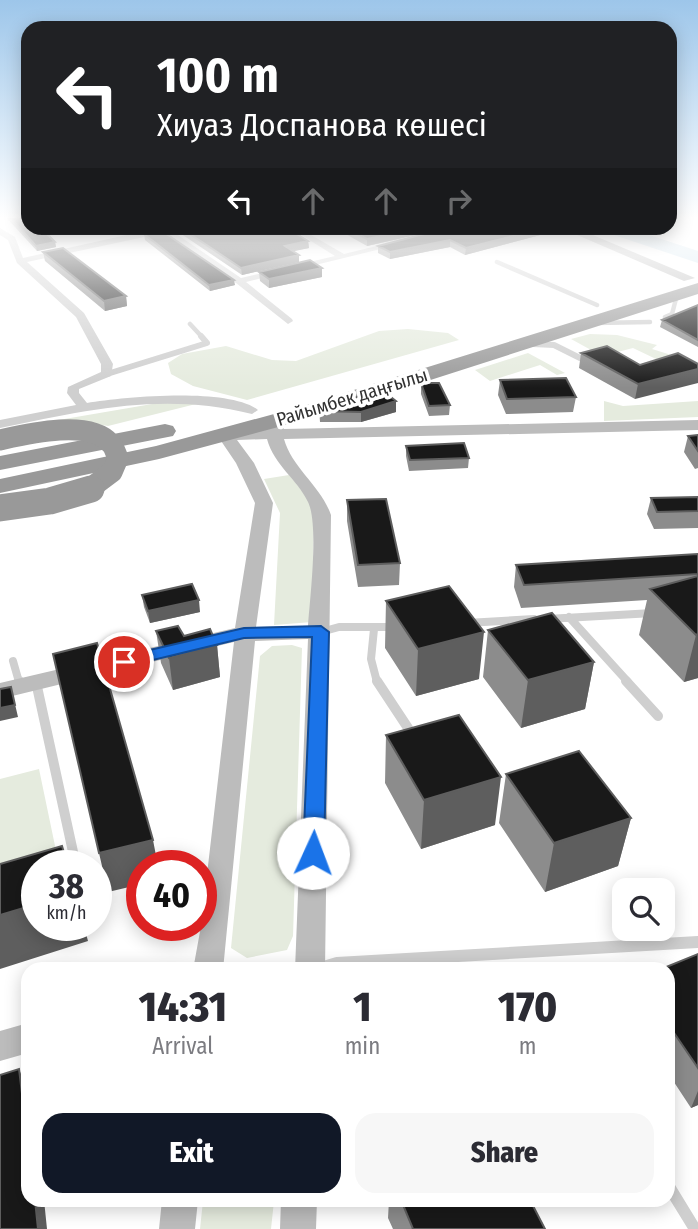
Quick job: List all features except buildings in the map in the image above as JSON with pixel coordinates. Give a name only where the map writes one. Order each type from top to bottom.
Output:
[{"type":"highway","name":"Райымбек даңғылы","points":[[0,486],[225,435],[275,428],[523,343],[677,295],[695,280]]},
{"type":"highway","name":"Райымбек даңғылы","points":[[0,463],[148,435],[252,410],[597,305],[695,280]]},
{"type":"highway","points":[[0,440],[53,431],[84,432],[110,442],[118,458],[109,477],[88,490],[53,500],[0,509]]},
{"type":"street","points":[[34,273],[80,315],[107,364],[107,374],[74,387],[73,393],[84,408]]},
{"type":"street","points":[[229,273],[288,321]]},
{"type":"street","points":[[239,281],[272,273]]},
{"type":"street","points":[[679,273],[695,280]]},
{"type":"street","points":[[0,424],[168,396],[203,398],[252,410]]},
{"type":"street","points":[[310,962],[322,515],[319,501],[281,457],[275,428],[698,425]]},
{"type":"street","points":[[209,962],[242,681],[244,633],[264,503],[245,463],[225,435]]},
{"type":"street","points":[[245,463],[281,457]]},
{"type":"street","points":[[18,686],[244,633],[321,632]]},
{"type":"street","points":[[0,1046],[21,1040]]},
{"type":"street","points":[[177,1229],[179,1207]]},
{"type":"street","points":[[298,1229],[299,1207]]},
{"type":"lane","points":[[523,273],[597,305]]},
{"type":"lane","points":[[665,317],[672,314],[677,295]]},
{"type":"lane","points":[[585,323],[650,322]]},
{"type":"lane","points":[[107,374],[207,343],[190,324]]},
{"type":"lane","points":[[523,343],[554,345],[580,358]]},
{"type":"lane","points":[[457,624],[659,613]]},
{"type":"lane","points":[[569,617],[658,716]]},
{"type":"lane","points":[[321,632],[339,627],[401,627]]},
{"type":"lane","points":[[373,629],[369,662],[374,677],[408,728]]},
{"type":"lane","points":[[13,660],[18,686],[72,850]]},
{"type":"lane","points":[[354,962],[698,942]]},
{"type":"lane","points":[[675,1196],[695,1229]]},
{"type":"shaded area","points":[[408,329],[448,333],[459,340],[247,400],[193,386],[171,374],[168,363],[182,354],[226,346],[272,360],[296,361],[379,331]]},
{"type":"shaded area","points":[[590,334],[617,335],[657,345],[652,349],[681,358],[656,359],[633,348],[602,356],[571,339]]},
{"type":"shaded area","points":[[528,353],[565,373],[557,375],[540,365],[490,381],[475,370]]},
{"type":"shaded area","points":[[604,401],[623,406],[698,401],[698,417],[604,421]]},
{"type":"shaded area","points":[[158,403],[200,403],[108,426],[97,424],[0,430]]},
{"type":"shaded area","points":[[289,475],[314,505],[312,622],[274,625],[280,513],[264,479]]},
{"type":"shaded area","points":[[292,645],[302,648],[293,936],[287,950],[247,958],[231,948],[260,656],[272,646]]},
{"type":"shaded area","points":[[39,769],[56,850],[21,850],[21,873],[0,883],[0,779]]},
{"type":"shaded area","points":[[202,1207],[273,1207],[271,1229],[200,1229]]},
{"type":"route","points":[[124,662],[244,633],[321,632],[313,853]]}]
